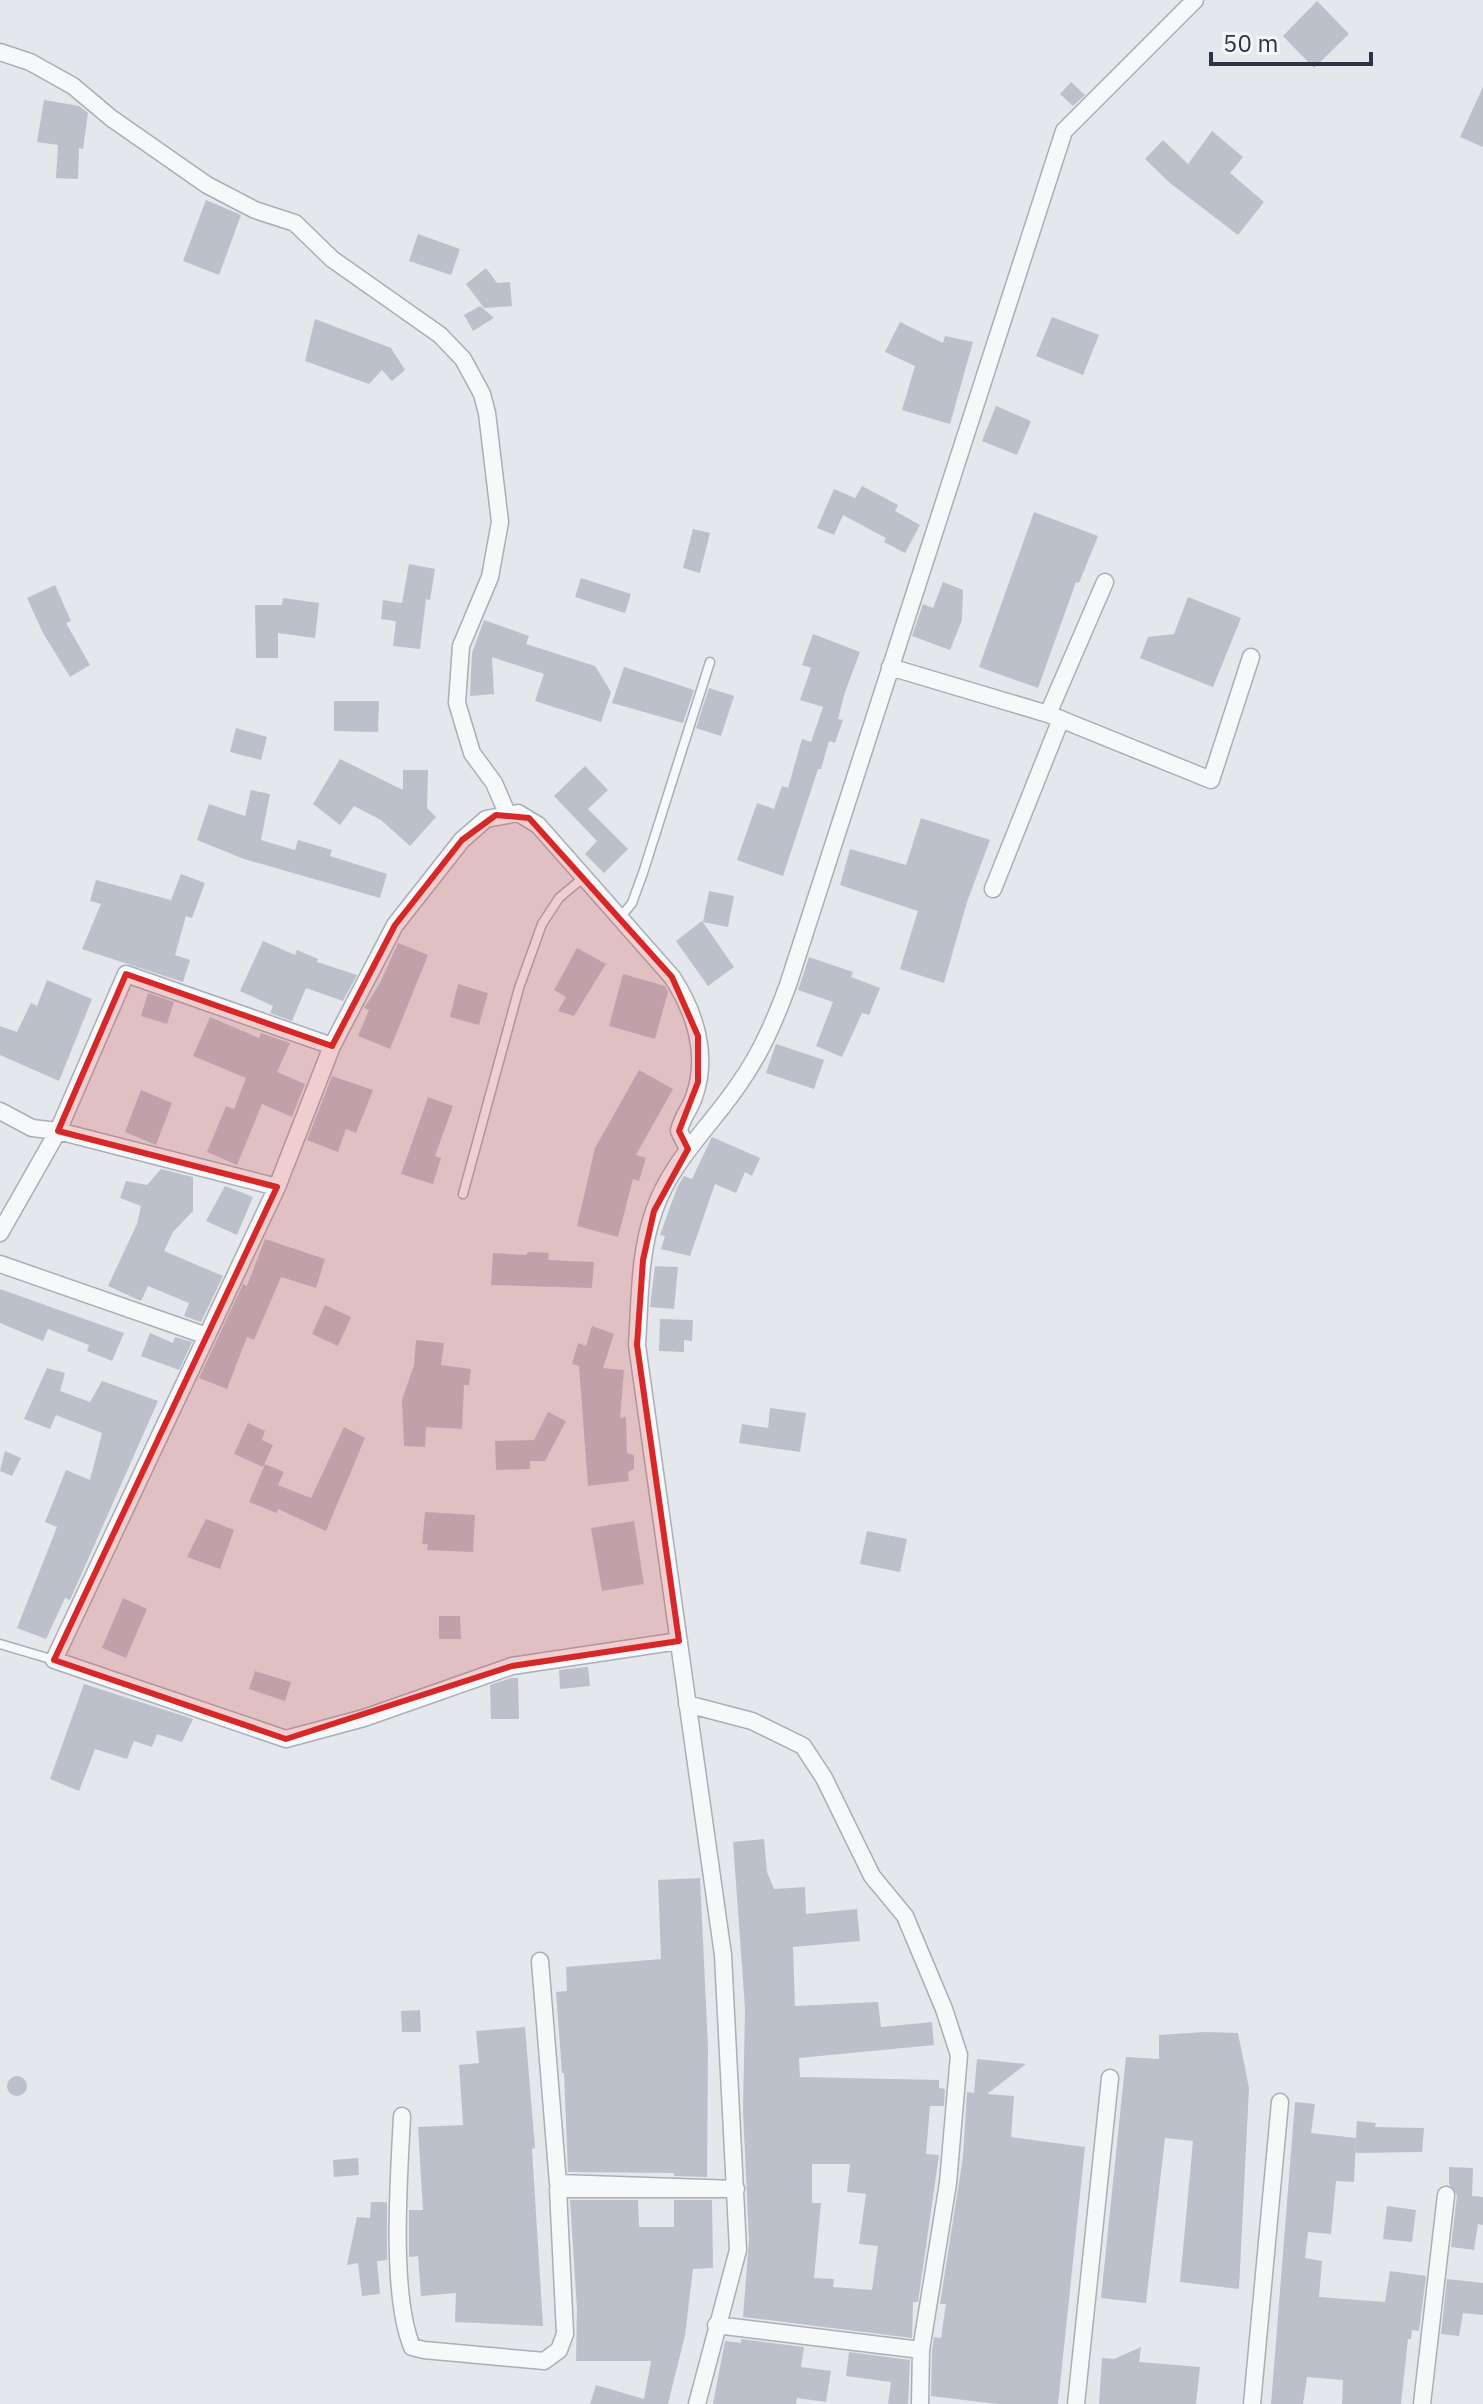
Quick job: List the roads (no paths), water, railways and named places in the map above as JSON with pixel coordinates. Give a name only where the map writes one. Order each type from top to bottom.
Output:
[{"type":"street","points":[[697,2404],[738,2250],[736,2189],[723,1955],[637,1345],[643,1260],[654,1211],[676,1164],[739,1084],[769,1035],[1064,131],[1195,0]]},
{"type":"street","points":[[0,52],[30,62],[73,86],[190,175],[255,210],[295,223],[332,259],[440,335],[463,359],[482,394],[487,413],[500,522],[490,577],[461,646],[457,703],[472,753],[494,783],[507,813]]},
{"type":"street","points":[[993,889],[1105,582]]},
{"type":"street","points":[[890,667],[1055,717],[1211,780],[1251,657]]},
{"type":"street","points":[[679,1641],[512,1666],[364,1718],[286,1739],[54,1660],[277,1187],[332,1046],[395,925],[462,840],[486,819],[507,813],[529,818],[538,825],[672,977],[692,1015],[700,1066],[695,1096],[679,1131],[681,1141],[688,1149]]},
{"type":"street","points":[[0,1233],[58,1131],[126,974],[332,1046]]},
{"type":"street","points":[[0,1111],[32,1128],[58,1131],[277,1187]]},
{"type":"street","points":[[0,1264],[207,1336]]},
{"type":"street","points":[[687,1704],[752,1721],[803,1746],[824,1778],[872,1876],[905,1916],[944,2009],[959,2055],[948,2183],[921,2350],[920,2404]]},
{"type":"street","points":[[540,1961],[558,2183],[736,2189]]},
{"type":"street","points":[[1076,2404],[1110,2078]]},
{"type":"street","points":[[1252,2404],[1280,2102]]},
{"type":"street","points":[[402,2116],[398,2199],[404,2321],[412,2347],[424,2350],[544,2361],[559,2350],[565,2334],[558,2189],[736,2189]]},
{"type":"street","points":[[1422,2404],[1446,2195]]},
{"type":"street","points":[[716,2325],[921,2350]]},
{"type":"lane","points":[[620,918],[632,903],[643,873],[710,662]]},
{"type":"lane","points":[[463,1194],[519,988],[542,924],[559,898],[584,877]]},
{"type":"lane","points":[[0,1644],[54,1660]]}]
